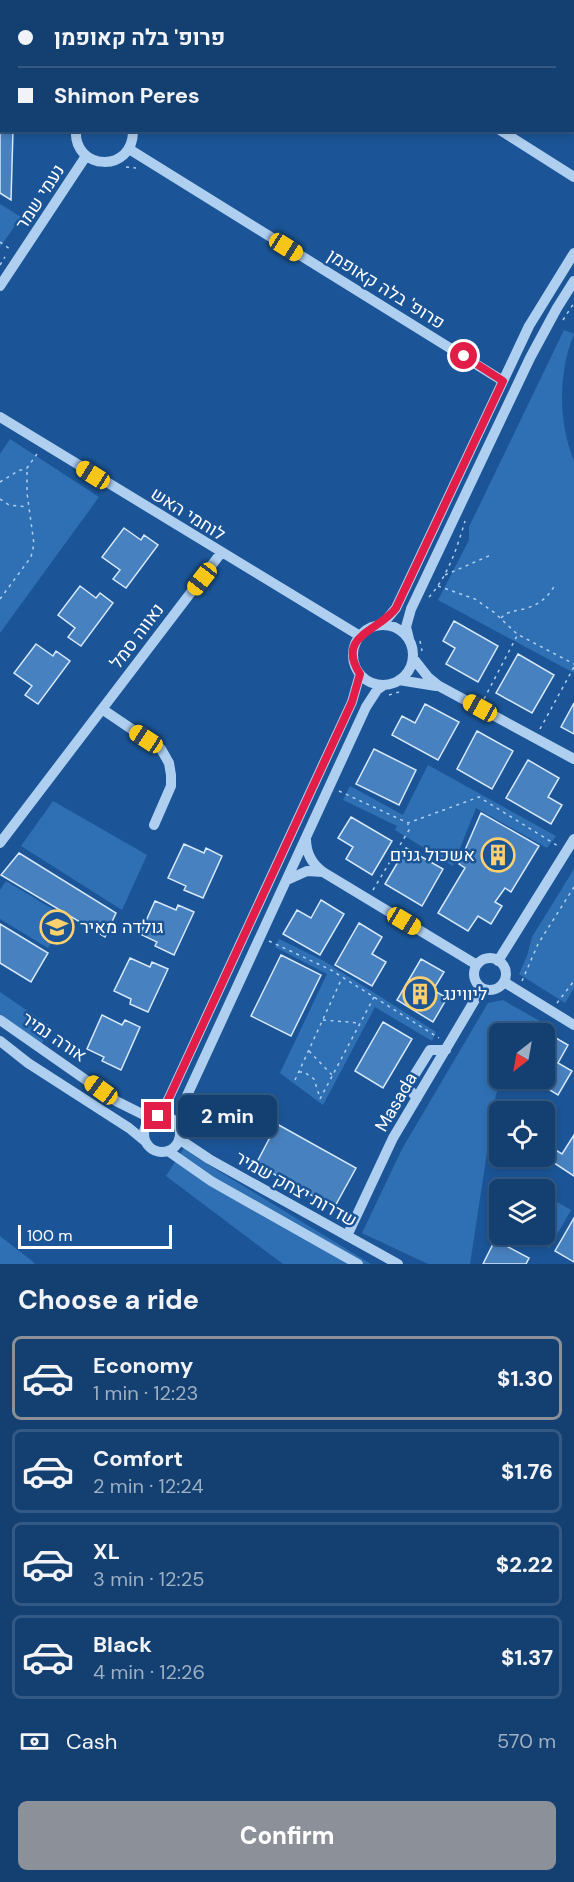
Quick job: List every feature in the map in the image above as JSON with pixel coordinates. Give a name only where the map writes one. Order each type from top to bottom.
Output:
[{"type":"street","points":[[76,132],[77,143],[86,156],[93,160],[109,162],[124,155],[129,149],[133,132]]},
{"type":"street","points":[[503,132],[574,177]]},
{"type":"street","name":"פרופ' בלה קאופמן","points":[[129,149],[503,381]]},
{"type":"street","name":"נעמי שמר","points":[[0,286],[86,156]]},
{"type":"street","points":[[379,625],[393,612],[401,598],[537,311],[574,253]]},
{"type":"street","points":[[360,674],[352,702],[168,1100],[155,1118],[145,1126],[144,1137],[153,1150],[168,1151],[177,1144],[184,1102],[366,708],[377,690],[399,680],[408,672],[413,658],[414,638],[407,619],[530,358],[556,308],[574,281]]},
{"type":"street","name":"לוחמי האש","points":[[0,417],[221,554],[360,636]]},
{"type":"street","name":"נאווה סמל","points":[[0,843],[221,554]]},
{"type":"street","points":[[384,685],[372,682],[360,674],[356,668],[353,652],[360,636],[371,627],[387,625],[414,638]]},
{"type":"street","points":[[413,658],[428,677],[445,689],[574,759]]},
{"type":"street","points":[[399,680],[445,689]]},
{"type":"street","points":[[102,710],[161,749],[169,763],[171,786],[154,825]]},
{"type":"street","points":[[306,838],[307,852],[311,860],[323,872],[477,965]]},
{"type":"street","points":[[498,961],[574,839]]},
{"type":"street","points":[[286,881],[307,871],[323,872]]},
{"type":"street","points":[[489,958],[498,961],[506,973],[504,982],[492,991],[482,988],[478,985],[474,975],[477,965],[489,958]]},
{"type":"street","points":[[504,982],[574,1024]]},
{"type":"street","name":"Masada","points":[[347,1236],[393,1138],[482,988]]},
{"type":"street","name":"אורה נמיר","points":[[0,1020],[116,1101],[155,1118]]},
{"type":"street","name":"אורה נמיר","points":[[0,1041],[28,1063],[129,1128],[146,1142]]},
{"type":"street","points":[[155,1118],[172,1119],[179,1133]]},
{"type":"street","name":"שדרות יצחק שמיר","points":[[179,1133],[209,1159],[398,1264]]},
{"type":"street","name":"שדרות יצחק שמיר","points":[[168,1151],[211,1181],[358,1264]]},
{"type":"path","points":[[0,242],[11,249]]},
{"type":"path","points":[[559,326],[574,303]]},
{"type":"path","points":[[0,482],[27,468],[37,454]]},
{"type":"path","points":[[0,598],[31,557],[34,544],[27,468]]},
{"type":"path","points":[[0,499],[9,505],[29,507]]},
{"type":"path","points":[[424,602],[444,575],[459,544],[467,515]]},
{"type":"path","points":[[444,575],[491,555]]},
{"type":"path","points":[[424,581],[475,599],[518,634],[574,666],[535,738]]},
{"type":"path","points":[[501,619],[511,611],[533,606],[544,600],[555,585]]},
{"type":"path","points":[[480,708],[518,634]]},
{"type":"path","points":[[414,638],[424,658],[420,668]]},
{"type":"path","points":[[383,698],[400,692]]},
{"type":"path","points":[[337,795],[339,791],[408,823],[479,797],[566,852]]},
{"type":"path","points":[[367,899],[409,830],[408,823]]},
{"type":"path","points":[[518,990],[538,944],[574,888]]},
{"type":"path","points":[[260,936],[342,978],[447,1047]]},
{"type":"path","points":[[295,1080],[342,978]]},
{"type":"path","points":[[551,1011],[574,981]]},
{"type":"path","points":[[299,1072],[304,1072],[314,1079],[320,1099],[374,997]]},
{"type":"path","points":[[323,1020],[360,1023]]},
{"type":"path","points":[[309,1051],[332,1076]]},
{"type":"shaded area","points":[[0,204],[21,217],[0,247]]},
{"type":"shaded area","points":[[564,330],[574,334],[565,364],[562,397],[565,430],[574,461],[574,673],[438,600],[469,540],[469,527]]},
{"type":"shaded area","points":[[10,439],[99,497],[0,633],[0,454]]},
{"type":"shaded area","points":[[428,765],[556,836],[547,848],[476,808],[453,866],[395,830],[397,826],[343,800],[350,786],[403,815]]},
{"type":"shaded area","points":[[53,801],[147,855],[122,910],[21,846]]},
{"type":"shaded area","points":[[574,869],[574,988],[565,1003],[519,974],[532,937]]},
{"type":"shaded area","points":[[6,881],[66,917],[48,948],[0,919],[0,890]]},
{"type":"shaded area","points":[[279,939],[324,961],[436,1032],[432,1041],[375,1007],[323,1105],[280,1073],[327,974],[275,947]]},
{"type":"shaded area","points":[[0,992],[51,1027],[40,1047],[0,1018]]},
{"type":"shaded area","points":[[503,1000],[543,1023],[489,1023],[489,1089],[498,1089],[495,1101],[489,1101],[489,1140],[470,1264],[428,1264],[362,1233],[402,1149],[488,1003]]},
{"type":"shaded area","points":[[184,1148],[371,1264],[283,1264],[166,1176]]},
{"type":"shaded area","points":[[555,1201],[571,1210],[555,1238]]},
{"type":"shaded area","points":[[0,1236],[32,1261],[35,1264],[0,1264]]},
{"type":"building","points":[[0,132],[13,132],[11,200],[0,193]]},
{"type":"building","points":[[124,528],[141,540],[144,535],[158,545],[126,588],[113,579],[120,570],[102,557]]},
{"type":"building","points":[[80,586],[96,598],[100,593],[113,603],[81,646],[68,637],[75,628],[58,615]]},
{"type":"building","points":[[454,621],[498,646],[478,682],[446,664],[455,648],[443,641]]},
{"type":"building","points":[[36,644],[53,656],[56,651],[70,661],[38,704],[25,695],[32,686],[14,673]]},
{"type":"building","points":[[518,654],[554,675],[532,713],[496,693]]},
{"type":"building","points":[[574,703],[574,734],[561,727]]},
{"type":"building","points":[[425,704],[459,722],[438,760],[392,735],[402,716],[415,723]]},
{"type":"building","points":[[477,731],[513,751],[492,789],[457,769]]},
{"type":"building","points":[[374,749],[416,770],[399,805],[356,784]]},
{"type":"building","points":[[528,760],[559,778],[548,797],[562,805],[551,824],[506,798]]},
{"type":"building","name":"אשכול גנים","points":[[481,813],[539,846],[511,892],[505,888],[495,902],[502,906],[491,924],[478,916],[468,931],[438,913],[465,868],[459,864]]},
{"type":"building","points":[[351,817],[392,841],[372,875],[346,859],[353,847],[338,838]]},
{"type":"building","points":[[184,844],[204,853],[206,848],[222,856],[203,898],[184,890],[186,886],[168,878]]},
{"type":"building","points":[[406,848],[443,869],[422,906],[385,884]]},
{"type":"building","points":[[19,853],[116,913],[105,937],[1,875]]},
{"type":"building","points":[[321,900],[344,914],[320,955],[283,934],[297,910],[311,918]]},
{"type":"building","points":[[155,901],[176,910],[178,905],[194,912],[174,955],[155,946],[157,942],[140,934]]},
{"type":"building","points":[[359,923],[382,937],[372,954],[386,962],[372,986],[335,965]]},
{"type":"building","points":[[0,924],[48,953],[31,982],[0,963]]},
{"type":"building","points":[[281,955],[321,975],[291,1036],[251,1016]]},
{"type":"building","points":[[130,958],[150,967],[152,962],[168,969],[148,1012],[130,1004],[131,999],[114,991]]},
{"type":"building","name":"ליווינג","points":[[421,959],[444,972],[433,990],[447,998],[433,1022],[397,1000]]},
{"type":"building","points":[[102,1015],[122,1025],[125,1020],[140,1027],[121,1070],[102,1061],[104,1057],[87,1049]]},
{"type":"building","points":[[383,1022],[412,1039],[383,1088],[355,1071]]},
{"type":"building","points":[[555,1037],[568,1045],[558,1063],[572,1071],[558,1095],[548,1089],[555,1089]]},
{"type":"building","points":[[277,1124],[356,1168],[334,1208],[256,1164]]},
{"type":"building","points":[[574,1135],[574,1176],[555,1164],[555,1150],[562,1154]]},
{"type":"building","points":[[574,1218],[574,1262],[555,1251]]},
{"type":"building","points":[[492,1245],[504,1245],[529,1258],[526,1264],[483,1264]]},
{"type":"place","name":"אשכול גנים","points":[[498,855]]},
{"type":"place","name":"גולדה מאיר","points":[[57,927]]},
{"type":"place","name":"ליווינג","points":[[420,994]]},
{"type":"route","points":[[158,1116],[168,1100],[352,702],[360,674],[354,660],[355,644],[364,632],[387,619],[396,608],[503,381],[464,356]]}]
